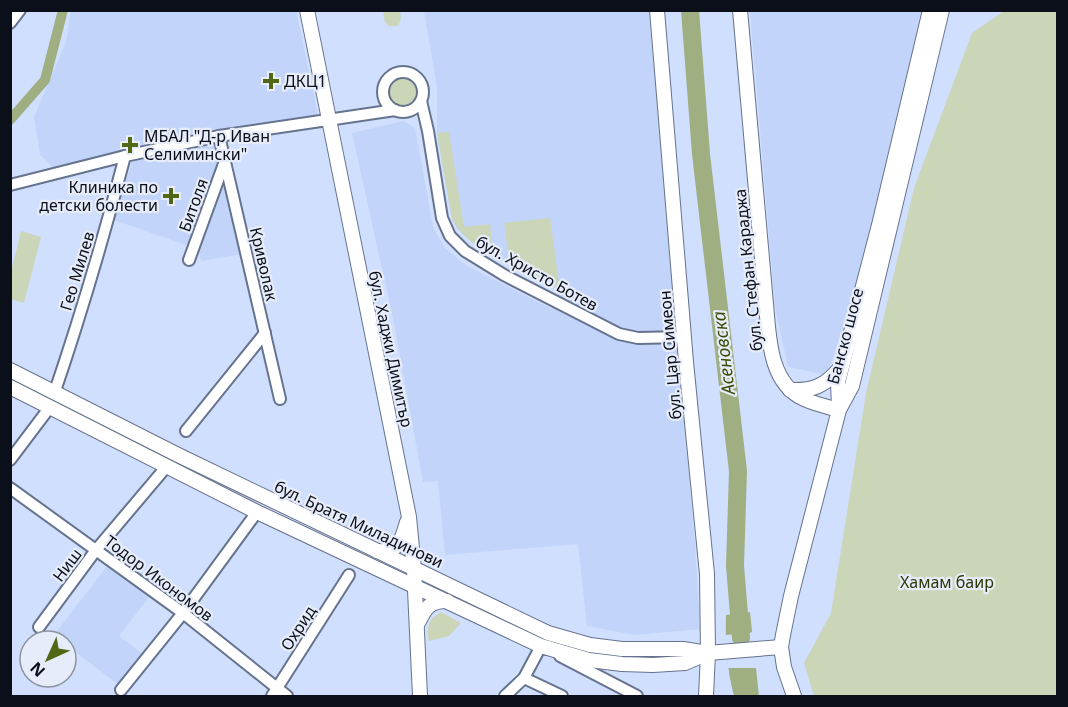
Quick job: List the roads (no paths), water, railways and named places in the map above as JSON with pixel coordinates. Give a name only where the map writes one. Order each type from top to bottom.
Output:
[{"type":"main road","name":"бул. Хаджи Димитър","points":[[307,10],[409,517],[414,569],[420,696]]},
{"type":"main road","name":"бул. Цар Симеон","points":[[657,10],[706,574],[708,652],[706,696]]},
{"type":"main road","name":"бул. Стефан Караджа","points":[[740,10],[770,341],[779,375],[790,390]]},
{"type":"main road","name":"Банско шосе","points":[[845,384],[843,364],[930,10]]},
{"type":"main road","name":"Банско шосе","points":[[839,410],[942,10]]},
{"type":"main road","points":[[790,390],[812,389],[823,384],[843,364]]},
{"type":"main road","name":"бул. Братя Миладинови","points":[[10,370],[52,400],[167,466],[257,512],[541,646],[589,660],[622,664],[685,663],[708,652]]},
{"type":"main road","name":"бул. Братя Миладинови","points":[[10,387],[52,400],[188,461],[548,633],[590,645],[622,649],[683,649],[708,652],[781,647]]},
{"type":"main road","points":[[790,390],[802,398],[839,410],[791,596],[781,647],[784,667],[794,696]]},
{"type":"main road","points":[[377,551],[387,551],[397,546],[409,517]]},
{"type":"main road","points":[[416,627],[427,607],[438,601],[447,601]]},
{"type":"street","points":[[10,23],[20,10]]},
{"type":"street","points":[[10,185],[125,156],[219,136],[395,110],[407,112],[413,110],[421,101],[423,93],[420,83],[413,75],[395,74],[384,87],[387,104],[395,110]]},
{"type":"street","points":[[364,114],[384,96]]},
{"type":"street","name":"бул. Христо Ботев","points":[[421,101],[442,218],[450,236],[465,251],[504,275],[619,334],[638,338],[684,337]]},
{"type":"street","points":[[407,112],[428,131]]},
{"type":"street","name":"Криволак","points":[[219,136],[280,399]]},
{"type":"street","name":"Гео Милев","points":[[10,460],[52,400],[84,303],[125,156]]},
{"type":"street","name":"Битоля","points":[[189,260],[225,160]]},
{"type":"street","points":[[186,431],[265,333]]},
{"type":"street","name":"Ниш","points":[[39,627],[96,550],[167,466]]},
{"type":"street","name":"Тодор Икономов","points":[[10,488],[183,613],[274,692],[287,696]]},
{"type":"street","points":[[121,690],[183,613],[257,512]]},
{"type":"street","name":"Охрид","points":[[274,692],[349,575]]},
{"type":"street","points":[[505,696],[524,678],[541,646]]},
{"type":"street","name":"бул. Братя Миладинови","points":[[541,646],[637,696]]},
{"type":"street","points":[[524,678],[562,696]]},
{"type":"waterway","points":[[10,120],[45,80],[63,10]]},
{"type":"waterway","name":"Асеновска","points":[[690,10],[701,154],[738,471],[735,566],[741,638]]},
{"type":"place","name":"ДКЦ1","points":[[271,81]]},
{"type":"place","name":"МБАЛ \"Д-р Иван Селимински\"","points":[[130,145]]},
{"type":"place","name":"Клиника по детски болести","points":[[171,196]]},
{"type":"park label","name":"Хамам баир","points":[[947,582]]}]
